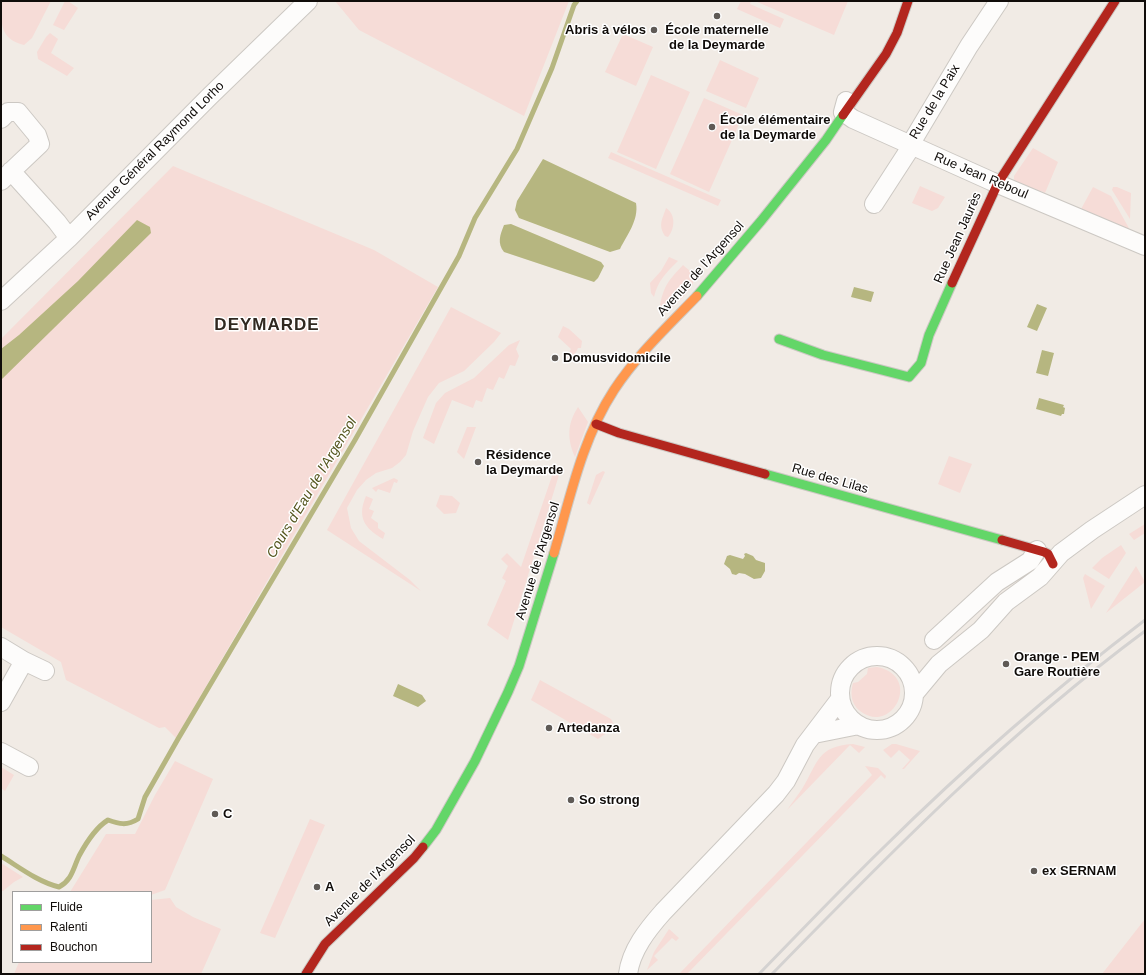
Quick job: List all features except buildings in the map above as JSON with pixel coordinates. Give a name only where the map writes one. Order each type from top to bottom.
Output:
[{"type":"street","name":"Avenue Général Raymond Lorho","points":[[1,301],[69,238],[209,96],[308,1]]},
{"type":"street","name":"Avenue de l'Argensol","points":[[306,974],[325,944],[414,858],[436,830],[472,767],[519,666],[583,454],[596,424],[614,391],[638,358],[710,282],[784,195],[806,164],[826,140],[840,112],[886,54],[897,33],[908,1]]},
{"type":"street","name":"Rue de la Paix","points":[[874,204],[909,150],[910,145],[969,46],[999,1]]},
{"type":"street","name":"Rue Jean Jaurès","points":[[779,339],[823,355],[910,377],[921,363],[929,335],[998,183],[1115,1]]},
{"type":"street","name":"Avenue de l'Argensol","points":[[853,88],[874,71]]},
{"type":"street","points":[[840,112],[853,88]]},
{"type":"street","points":[[1,119],[8,112],[18,112],[37,134],[40,144],[6,176],[57,222],[69,238]]},
{"type":"street","name":"Rue Jean Reboul","points":[[840,112],[910,145],[998,183],[1144,242]]},
{"type":"street","name":"Avenue de l'Argensol","points":[[806,164],[818,136]]},
{"type":"street","name":"Rue des Lilas","points":[[596,424],[608,430],[1037,550],[1048,554],[1053,564]]},
{"type":"street","points":[[914,694],[939,664],[980,630],[1006,602],[1040,577],[1053,564],[1061,553],[1145,495]]},
{"type":"street","points":[[934,640],[998,582],[1030,560],[1037,550]]},
{"type":"street","points":[[1,647],[44,671]]},
{"type":"street","points":[[872,656],[883,656],[894,660],[904,667],[910,675],[914,694],[912,705],[907,715],[891,727],[875,730],[859,725],[850,719],[843,709],[840,699],[840,687],[850,666],[860,659],[872,656]]},
{"type":"street","points":[[1,702],[24,661]]},
{"type":"street","points":[[904,667],[939,664]]},
{"type":"street","points":[[628,974],[628,968],[647,931],[663,912],[776,794],[786,781],[805,745],[827,714],[840,699]]},
{"type":"street","points":[[814,734],[859,725]]},
{"type":"street","points":[[1,752],[29,767]]},
{"type":"shaded area","points":[[1,1],[51,1],[32,38],[24,45],[10,39],[6,35],[1,17]]},
{"type":"shaded area","points":[[65,1],[68,1],[78,8],[64,30],[53,25]]},
{"type":"shaded area","points":[[335,1],[569,1],[524,116],[359,30]]},
{"type":"shaded area","points":[[741,1],[751,1],[750,4],[784,19],[780,28],[737,9]]},
{"type":"shaded area","points":[[755,1],[848,1],[834,35]]},
{"type":"shaded area","points":[[50,33],[58,39],[51,53],[74,68],[67,76],[38,59],[37,52]]},
{"type":"shaded area","points":[[623,34],[653,47],[636,86],[605,72]]},
{"type":"shaded area","points":[[720,60],[759,78],[746,108],[706,91]]},
{"type":"shaded area","points":[[651,75],[690,92],[656,169],[617,152]]},
{"type":"shaded area","points":[[704,98],[743,115],[709,192],[670,174]]},
{"type":"shaded area","points":[[1033,148],[1058,162],[1045,193],[1041,191],[1040,193],[1014,182],[1014,176]]},
{"type":"shaded area","points":[[611,152],[721,200],[718,206],[608,158]]},
{"type":"shaded area","points":[[543,159],[636,203],[636,215],[634,221],[620,249],[610,252],[519,218],[515,210],[517,201]]},
{"type":"shaded area","points":[[173,166],[374,250],[438,287],[176,738],[165,727],[159,728],[66,680],[61,662],[1,627],[1,339]]},
{"type":"shaded area","points":[[920,186],[945,197],[938,208],[932,211],[912,203]]},
{"type":"shaded area","points":[[1093,187],[1111,196],[1130,230],[1128,233],[1080,211]]},
{"type":"shaded area","points":[[1113,187],[1117,187],[1131,193],[1130,219],[1112,190]]},
{"type":"shaded area","points":[[666,208],[672,214],[673,218],[672,230],[668,237],[665,236],[661,225]]},
{"type":"shaded area","points":[[137,220],[150,227],[151,233],[1,380],[1,349],[19,335],[78,281]]},
{"type":"shaded area","points":[[511,224],[601,262],[604,266],[598,278],[594,282],[504,252],[500,245],[500,236],[504,225]]},
{"type":"shaded area","points":[[669,257],[678,261],[660,281],[654,297],[651,293],[650,283],[661,271]]},
{"type":"shaded area","points":[[683,265],[693,274],[693,283],[686,294],[669,310],[660,305],[663,292],[671,279]]},
{"type":"shaded area","points":[[854,287],[874,292],[871,302],[851,297]]},
{"type":"shaded area","points":[[1037,304],[1047,308],[1037,331],[1027,327]]},
{"type":"shaded area","points":[[451,307],[501,333],[494,342],[464,371],[439,383],[428,397],[413,431],[406,455],[392,468],[376,473],[366,480],[357,490],[347,508],[351,528],[359,541],[410,580],[421,591],[327,530]]},
{"type":"shaded area","points":[[563,326],[569,329],[582,341],[581,348],[578,348],[572,360],[566,358],[571,349],[558,337]]},
{"type":"shaded area","points":[[520,340],[516,349],[519,356],[515,366],[510,365],[504,379],[499,377],[493,390],[487,388],[482,402],[476,400],[473,408],[452,400],[434,444],[423,438],[436,403],[445,393],[474,378],[509,345]]},
{"type":"shaded area","points":[[1042,350],[1054,353],[1048,376],[1036,373]]},
{"type":"shaded area","points":[[1039,398],[1064,405],[1064,414],[1061,416],[1036,409]]},
{"type":"shaded area","points":[[578,407],[588,422],[575,457],[572,450],[569,432],[574,413]]},
{"type":"shaded area","points":[[467,427],[476,427],[464,459],[457,452]]},
{"type":"shaded area","points":[[949,456],[972,464],[960,493],[938,484]]},
{"type":"shaded area","points":[[603,471],[605,472],[590,505],[587,503],[596,475]]},
{"type":"shaded area","points":[[553,473],[559,475],[508,640],[487,625],[506,581],[502,578],[508,566],[501,559],[507,553],[521,567]]},
{"type":"shaded area","points":[[394,478],[398,480],[397,483],[394,482],[390,493],[378,489],[376,492],[372,488]]},
{"type":"shaded area","points":[[440,495],[452,496],[460,503],[456,513],[444,514],[436,506]]},
{"type":"shaded area","points":[[366,496],[373,499],[369,509],[374,511],[371,518],[378,523],[378,528],[385,533],[383,539],[371,531],[362,516],[363,503]]},
{"type":"shaded area","points":[[1145,524],[1145,533],[1134,540],[1129,534]]},
{"type":"shaded area","points":[[1121,545],[1126,553],[1109,579],[1092,568],[1102,558]]},
{"type":"shaded area","points":[[746,553],[753,556],[756,560],[765,563],[765,571],[761,578],[754,579],[745,574],[739,573],[736,575],[732,574],[730,569],[724,564],[727,556],[730,555],[743,559],[745,556],[744,554]]},
{"type":"shaded area","points":[[1136,566],[1145,582],[1106,613]]},
{"type":"shaded area","points":[[1085,574],[1105,586],[1091,609],[1083,578]]},
{"type":"shaded area","points":[[877,667],[891,672],[898,681],[900,691],[898,702],[892,710],[883,716],[872,717],[857,708],[853,702],[852,691],[853,683],[858,682],[867,674],[868,668]]},
{"type":"shaded area","points":[[540,680],[611,719],[615,727],[598,739],[531,700]]},
{"type":"shaded area","points":[[398,684],[422,695],[426,701],[418,707],[393,696]]},
{"type":"shaded area","points":[[853,744],[865,747],[859,753],[850,745],[787,810],[825,752],[841,745]]},
{"type":"shaded area","points":[[892,744],[920,751],[904,769],[902,769],[910,760],[899,750],[891,758],[883,750]]},
{"type":"shaded area","points":[[175,761],[213,779],[165,890],[152,895],[152,891],[71,891],[106,834],[135,834],[155,795]]},
{"type":"shaded area","points":[[865,766],[878,768],[886,776],[885,779],[881,775],[687,974],[679,974],[872,775]]},
{"type":"shaded area","points":[[1,767],[14,775],[5,791],[1,788]]},
{"type":"shaded area","points":[[310,819],[325,825],[275,938],[260,933]]},
{"type":"shaded area","points":[[1,863],[23,877],[3,891],[1,891]]},
{"type":"shaded area","points":[[170,898],[176,907],[193,917],[221,929],[201,974],[14,974],[19,963],[152,963],[152,900]]},
{"type":"shaded area","points":[[1145,919],[1145,974],[1102,974]]},
{"type":"shaded area","points":[[669,929],[679,938],[676,941],[672,938],[654,956],[658,960],[647,970],[654,952]]},
{"type":"waterway","name":"Cours d'Eau de l'Argensol","points":[[1,856],[36,878],[59,887],[67,881],[91,836],[103,823],[108,820],[119,823],[130,823],[138,819],[145,797],[355,440],[459,256],[475,218],[517,149],[552,68],[574,5],[577,1]]},
{"type":"railway","points":[[759,974],[866,864],[977,759],[1076,674],[1145,620]]},
{"type":"railway","points":[[772,974],[906,839],[998,752],[1046,710],[1145,631]]},
{"type":"traffic: fast","points":[[697,296],[761,221],[826,140],[843,115]]},
{"type":"traffic: fast","points":[[779,339],[823,355],[909,377],[921,363],[929,335],[952,283]]},
{"type":"traffic: fast","points":[[765,474],[1002,540]]},
{"type":"traffic: fast","points":[[423,847],[436,830],[475,761],[508,692],[519,666],[554,553]]},
{"type":"traffic: slow","points":[[554,553],[578,469],[593,428],[603,409],[623,377],[653,341],[697,296]]},
{"type":"traffic: jam","points":[[843,115],[886,54],[897,33],[908,1]]},
{"type":"traffic: jam","points":[[952,283],[998,183],[1115,1]]},
{"type":"traffic: jam","points":[[596,424],[619,433],[765,474]]},
{"type":"traffic: jam","points":[[1002,540],[1044,552],[1048,554],[1053,564]]},
{"type":"traffic: jam","points":[[306,974],[325,944],[414,858],[423,847]]},
{"type":"place","name":"École maternelle de la Deymarde","points":[[717,16]]},
{"type":"place","name":"Abris à vélos","points":[[654,30]]},
{"type":"place","name":"École élémentaire de la Deymarde","points":[[712,127]]},
{"type":"place","name":"Domusvidomicile","points":[[555,358]]},
{"type":"place","name":"Résidence la Deymarde","points":[[478,462]]},
{"type":"place","name":"Orange - PEM Gare Routière","points":[[1006,664]]},
{"type":"place","name":"Artedanza","points":[[549,728]]},
{"type":"place","name":"So strong","points":[[571,800]]},
{"type":"place","name":"C","points":[[215,814]]},
{"type":"place","name":"ex SERNAM","points":[[1034,871]]},
{"type":"place","name":"A","points":[[317,887]]},
{"type":"district","name":"DEYMARDE","points":[[267,325]]}]
